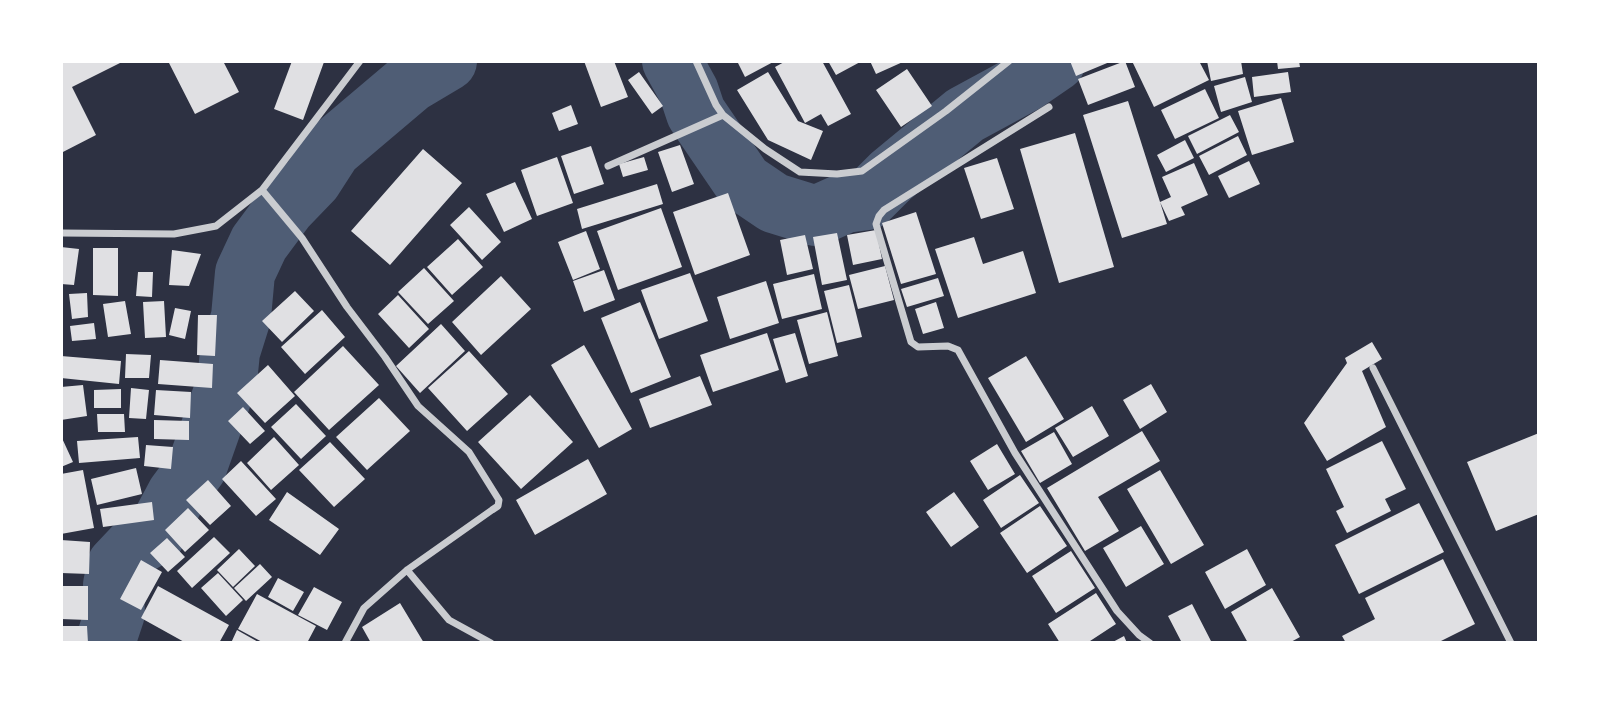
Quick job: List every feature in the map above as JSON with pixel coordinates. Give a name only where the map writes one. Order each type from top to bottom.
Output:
[{"type":"street","points":[[61,233],[174,234],[216,226],[262,190],[359,61]]},
{"type":"street","points":[[696,61],[716,106],[723,115],[765,149],[800,172],[837,174],[862,171],[946,111],[1009,61]]},
{"type":"street","points":[[1049,107],[884,210],[876,224],[911,342],[918,347],[948,345],[958,350],[1015,453],[1117,611],[1150,643]]},
{"type":"street","points":[[608,166],[723,115]]},
{"type":"street","points":[[262,190],[302,238],[347,307],[385,356],[418,406],[468,452],[499,500],[498,506],[407,570],[364,608],[345,643]]},
{"type":"street","points":[[1373,368],[1511,643]]},
{"type":"street","points":[[407,570],[449,620],[491,643]]},
{"type":"building","points":[[61,61],[124,61],[72,87],[96,135],[61,153]]},
{"type":"building","points":[[168,61],[223,61],[239,92],[195,114]]},
{"type":"building","points":[[292,61],[324,62],[303,120],[274,109]]},
{"type":"building","points":[[584,61],[614,61],[628,97],[601,107]]},
{"type":"building","points":[[737,61],[775,61],[745,77]]},
{"type":"building","points":[[786,61],[822,61],[851,114],[828,126],[821,114],[805,123],[775,67]]},
{"type":"building","points":[[828,61],[862,61],[836,75]]},
{"type":"building","points":[[870,61],[905,61],[876,74]]},
{"type":"building","points":[[1070,61],[1112,61],[1076,76]]},
{"type":"building","points":[[1125,61],[1135,87],[1088,105],[1078,79]]},
{"type":"building","points":[[1132,61],[1199,61],[1209,80],[1154,107]]},
{"type":"building","points":[[1207,61],[1241,61],[1243,74],[1211,81]]},
{"type":"building","points":[[1277,61],[1299,61],[1300,67],[1278,69]]},
{"type":"building","points":[[907,69],[932,106],[901,127],[876,90]]},
{"type":"building","points":[[639,72],[663,106],[652,114],[628,80]]},
{"type":"building","points":[[768,72],[798,121],[823,131],[811,160],[768,140],[737,90]]},
{"type":"building","points":[[1288,72],[1291,92],[1254,97],[1252,77]]},
{"type":"building","points":[[1245,77],[1252,102],[1221,112],[1214,86]]},
{"type":"building","points":[[1205,89],[1219,118],[1175,139],[1161,110]]},
{"type":"building","points":[[1281,98],[1294,142],[1252,155],[1238,111]]},
{"type":"building","points":[[1128,101],[1167,224],[1122,238],[1083,115]]},
{"type":"building","points":[[571,105],[578,124],[559,131],[552,113]]},
{"type":"building","points":[[1230,115],[1239,132],[1197,154],[1188,136]]},
{"type":"building","points":[[1075,133],[1114,267],[1059,283],[1020,149]]},
{"type":"building","points":[[1238,136],[1247,155],[1209,175],[1199,156]]},
{"type":"building","points":[[1185,140],[1194,158],[1166,172],[1157,155]]},
{"type":"building","points":[[680,145],[694,184],[672,192],[658,152]]},
{"type":"building","points":[[591,146],[604,184],[574,194],[561,156]]},
{"type":"building","points":[[423,149],[462,183],[390,265],[351,231]]},
{"type":"building","points":[[557,157],[573,203],[537,216],[521,170]]},
{"type":"building","points":[[644,157],[648,170],[623,177],[619,164]]},
{"type":"building","points":[[997,158],[1014,209],[981,219],[964,168]]},
{"type":"building","points":[[1249,161],[1260,184],[1229,198],[1218,176]]},
{"type":"building","points":[[1194,163],[1208,195],[1181,207],[1185,215],[1169,221],[1160,202],[1171,197],[1162,177]]},
{"type":"building","points":[[515,182],[532,219],[504,232],[486,194]]},
{"type":"building","points":[[657,184],[663,204],[582,229],[577,209]]},
{"type":"building","points":[[728,193],[750,255],[695,275],[673,212]]},
{"type":"building","points":[[469,207],[501,242],[482,260],[450,225]]},
{"type":"building","points":[[661,208],[682,267],[618,290],[597,231]]},
{"type":"building","points":[[916,212],[936,274],[901,284],[882,223]]},
{"type":"building","points":[[876,230],[882,259],[853,265],[847,235]]},
{"type":"building","points":[[586,231],[600,269],[573,280],[558,242]]},
{"type":"building","points":[[837,233],[847,280],[822,285],[813,237]]},
{"type":"building","points":[[805,235],[813,269],[787,275],[780,240]]},
{"type":"building","points":[[974,237],[983,264],[1023,251],[1036,293],[958,318],[935,249]]},
{"type":"building","points":[[458,239],[483,267],[452,295],[427,267]]},
{"type":"building","points":[[61,247],[79,249],[74,285],[61,284]]},
{"type":"building","points":[[93,248],[118,248],[118,296],[93,295]]},
{"type":"building","points":[[172,250],[201,254],[189,286],[169,285]]},
{"type":"building","points":[[885,266],[894,300],[858,309],[849,275]]},
{"type":"building","points":[[424,268],[454,301],[428,324],[398,292]]},
{"type":"building","points":[[604,270],[615,300],[584,312],[573,281]]},
{"type":"building","points":[[138,272],[153,272],[152,297],[136,296]]},
{"type":"building","points":[[690,273],[708,321],[659,339],[641,290]]},
{"type":"building","points":[[814,274],[822,309],[782,319],[773,284]]},
{"type":"building","points":[[501,276],[531,309],[481,355],[452,322]]},
{"type":"building","points":[[938,278],[944,296],[907,307],[901,289]]},
{"type":"building","points":[[766,281],[779,323],[730,339],[717,297]]},
{"type":"building","points":[[849,285],[862,337],[837,343],[824,291]]},
{"type":"building","points":[[295,291],[314,311],[282,342],[262,321]]},
{"type":"building","points":[[87,293],[88,317],[72,319],[69,294]]},
{"type":"building","points":[[398,295],[429,329],[409,348],[378,314]]},
{"type":"building","points":[[125,301],[131,334],[108,337],[103,304]]},
{"type":"building","points":[[164,301],[166,337],[145,338],[143,302]]},
{"type":"building","points":[[640,302],[671,377],[631,393],[601,318]]},
{"type":"building","points":[[936,302],[944,328],[923,334],[915,309]]},
{"type":"building","points":[[175,308],[191,311],[185,339],[169,335]]},
{"type":"building","points":[[322,310],[345,337],[305,374],[281,347]]},
{"type":"building","points":[[827,312],[838,356],[809,364],[797,320]]},
{"type":"building","points":[[198,315],[217,315],[215,356],[197,355]]},
{"type":"building","points":[[94,323],[96,339],[72,341],[70,326]]},
{"type":"building","points":[[441,324],[465,351],[420,393],[396,366]]},
{"type":"building","points":[[767,333],[779,370],[713,392],[700,355]]},
{"type":"building","points":[[795,333],[808,376],[786,383],[773,339]]},
{"type":"building","points":[[1372,342],[1382,359],[1362,371],[1386,427],[1327,461],[1304,423],[1347,363],[1345,358]]},
{"type":"building","points":[[584,345],[632,429],[599,448],[551,365]]},
{"type":"building","points":[[343,346],[379,385],[329,430],[294,392]]},
{"type":"building","points":[[469,351],[508,394],[467,431],[428,388]]},
{"type":"building","points":[[126,354],[151,355],[149,378],[125,378]]},
{"type":"building","points":[[61,356],[121,361],[119,384],[61,378]]},
{"type":"building","points":[[1026,356],[1064,419],[1026,442],[988,378]]},
{"type":"building","points":[[160,360],[213,364],[212,388],[158,384]]},
{"type":"building","points":[[268,365],[295,396],[265,423],[237,393]]},
{"type":"building","points":[[700,376],[712,405],[650,428],[639,399]]},
{"type":"building","points":[[1151,384],[1167,412],[1140,429],[1123,400]]},
{"type":"building","points":[[83,385],[87,416],[61,420],[61,387]]},
{"type":"building","points":[[131,388],[149,390],[146,419],[129,418]]},
{"type":"building","points":[[121,389],[121,408],[94,408],[94,390]]},
{"type":"building","points":[[156,390],[191,392],[190,418],[154,415]]},
{"type":"building","points":[[530,395],[573,442],[521,489],[478,442]]},
{"type":"building","points":[[379,398],[410,431],[367,470],[336,437]]},
{"type":"building","points":[[296,404],[326,436],[301,459],[271,427]]},
{"type":"building","points":[[1092,406],[1109,436],[1073,457],[1055,428]]},
{"type":"building","points":[[243,407],[265,431],[250,444],[228,421]]},
{"type":"building","points":[[97,414],[124,414],[125,432],[98,432]]},
{"type":"building","points":[[154,420],[189,421],[189,440],[154,439]]},
{"type":"building","points":[[1142,431],[1160,461],[1098,497],[1119,531],[1085,551],[1047,488]]},
{"type":"building","points":[[1054,432],[1072,464],[1040,483],[1021,451]]},
{"type":"building","points":[[1539,433],[1539,514],[1496,531],[1467,462]]},
{"type":"building","points":[[61,436],[73,462],[61,467]]},
{"type":"building","points":[[138,437],[140,458],[79,463],[77,441]]},
{"type":"building","points":[[274,437],[299,465],[271,490],[247,463]]},
{"type":"building","points":[[1382,441],[1406,489],[1385,499],[1391,511],[1347,533],[1336,511],[1344,507],[1326,469]]},
{"type":"building","points":[[330,442],[365,479],[334,507],[299,470]]},
{"type":"building","points":[[997,444],[1015,474],[988,490],[970,461]]},
{"type":"building","points":[[146,445],[173,447],[171,469],[144,466]]},
{"type":"building","points":[[588,459],[607,494],[535,535],[516,500]]},
{"type":"building","points":[[241,461],[276,499],[256,516],[222,479]]},
{"type":"building","points":[[136,468],[142,494],[97,505],[91,479]]},
{"type":"building","points":[[83,470],[94,528],[61,534],[61,474]]},
{"type":"building","points":[[1160,470],[1204,545],[1171,564],[1127,489]]},
{"type":"building","points":[[1020,475],[1039,503],[1001,528],[983,500]]},
{"type":"building","points":[[208,480],[231,506],[210,525],[186,500]]},
{"type":"building","points":[[287,492],[339,529],[320,555],[269,520]]},
{"type":"building","points":[[954,492],[979,527],[951,547],[926,512]]},
{"type":"building","points":[[152,502],[154,520],[103,527],[100,509]]},
{"type":"building","points":[[1419,503],[1444,552],[1359,594],[1335,545]]},
{"type":"building","points":[[1040,506],[1067,546],[1027,573],[1000,533]]},
{"type":"building","points":[[188,508],[209,530],[185,552],[165,530]]},
{"type":"building","points":[[1141,526],[1164,564],[1126,587],[1103,548]]},
{"type":"building","points":[[214,537],[230,553],[192,588],[177,571]]},
{"type":"building","points":[[167,538],[185,557],[168,572],[150,553]]},
{"type":"building","points":[[61,540],[90,542],[89,574],[61,573]]},
{"type":"building","points":[[239,549],[255,566],[233,587],[217,570]]},
{"type":"building","points":[[1247,549],[1266,585],[1225,609],[1205,572]]},
{"type":"building","points":[[1071,551],[1095,588],[1056,613],[1032,576]]},
{"type":"building","points":[[1443,559],[1475,624],[1437,643],[1346,643],[1342,636],[1375,619],[1365,598]]},
{"type":"building","points":[[141,560],[162,572],[141,610],[120,599]]},
{"type":"building","points":[[260,564],[272,577],[246,601],[234,588]]},
{"type":"building","points":[[218,573],[243,600],[226,616],[201,588]]},
{"type":"building","points":[[278,578],[304,592],[293,611],[268,597]]},
{"type":"building","points":[[61,586],[88,586],[88,620],[61,619]]},
{"type":"building","points":[[158,586],[229,625],[219,643],[186,643],[141,618]]},
{"type":"building","points":[[314,587],[342,602],[327,630],[298,615]]},
{"type":"building","points":[[1272,588],[1300,637],[1289,643],[1248,643],[1231,612]]},
{"type":"building","points":[[1096,593],[1116,624],[1087,643],[1060,643],[1048,624]]},
{"type":"building","points":[[257,594],[316,626],[307,643],[264,643],[238,629]]},
{"type":"building","points":[[400,603],[424,643],[371,643],[362,627]]},
{"type":"building","points":[[1192,604],[1212,643],[1182,643],[1168,616]]},
{"type":"building","points":[[61,626],[87,626],[88,643],[61,643]]},
{"type":"building","points":[[237,630],[260,643],[231,643]]},
{"type":"building","points":[[1124,636],[1127,643],[1111,643]]},
{"type":"waterway","points":[[105,643],[115,613],[113,585],[117,565],[134,547],[155,535],[177,494],[197,467],[227,382],[230,352],[241,317],[245,273],[259,243],[285,208],[312,180],[332,149],[410,83],[447,61]]},
{"type":"waterway","points":[[672,61],[689,92],[696,113],[743,182],[774,203],[816,216],[845,203],[867,200],[891,176],[965,115],[1024,83],[1056,61]]}]
